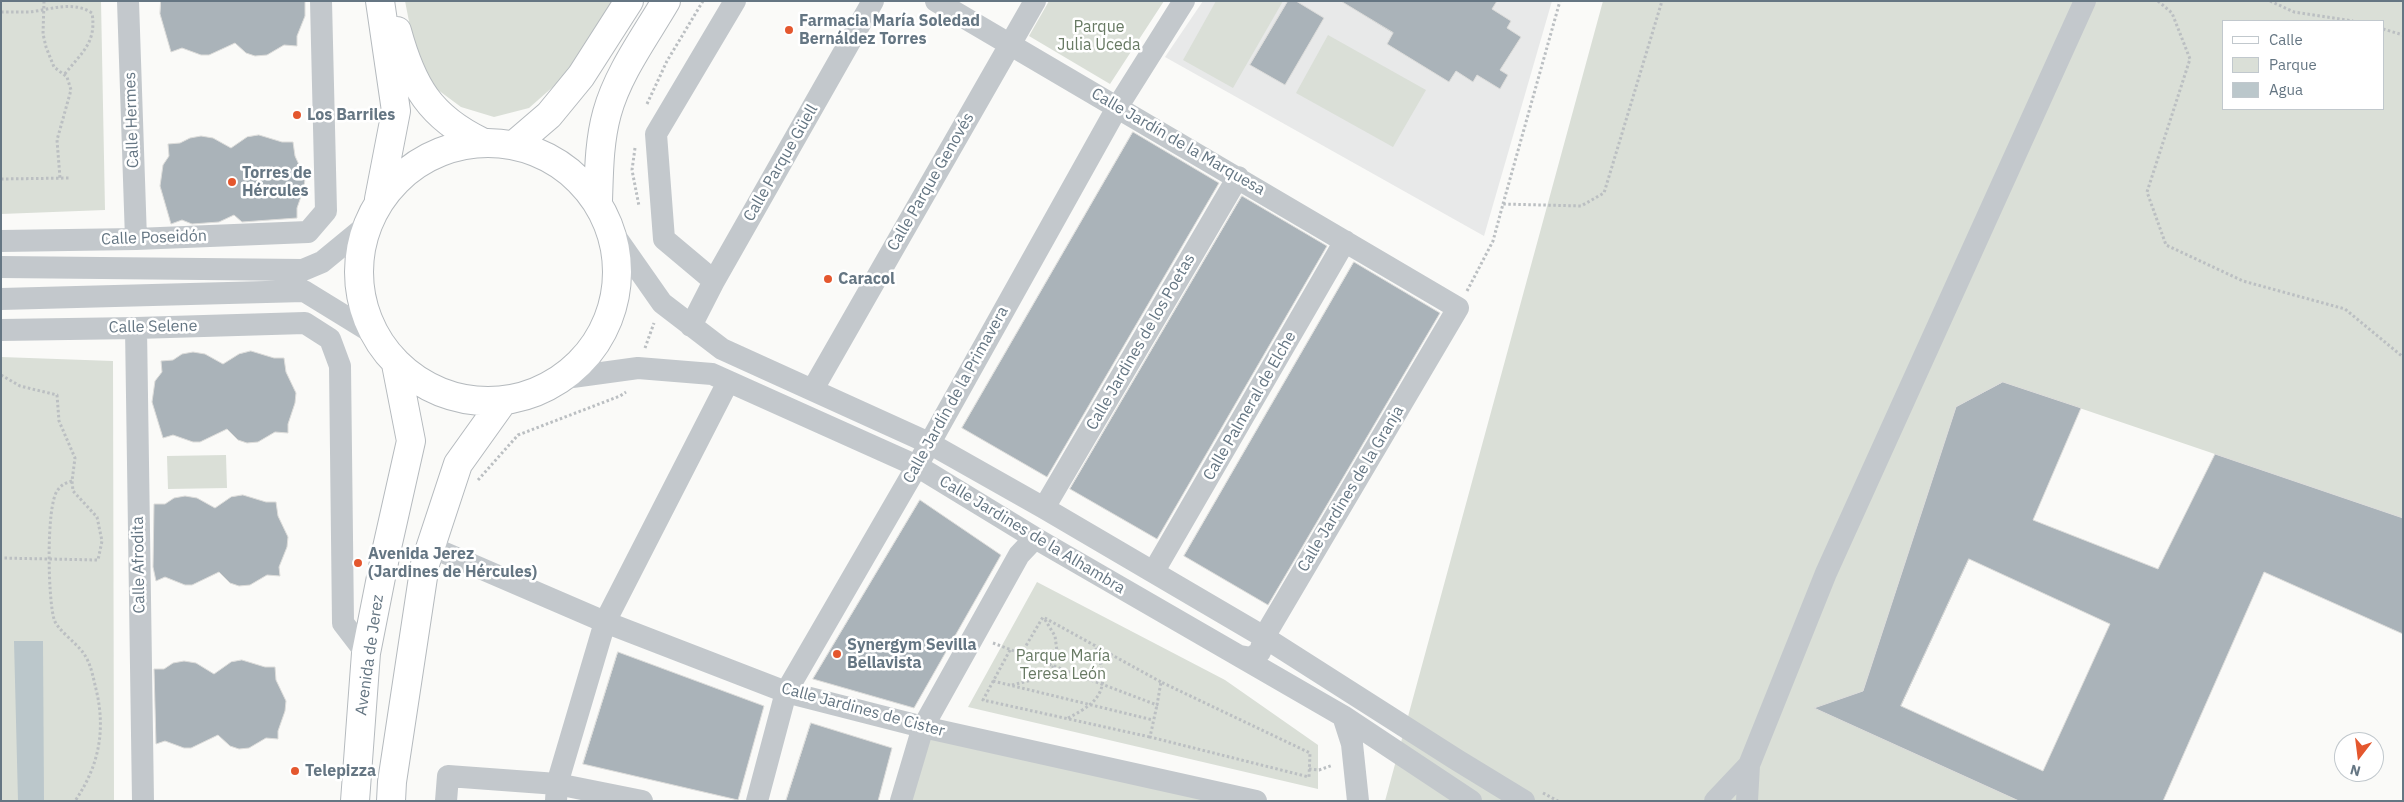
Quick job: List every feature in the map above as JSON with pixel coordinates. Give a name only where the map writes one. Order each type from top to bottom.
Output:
[{"type":"main road","points":[[373,214],[397,179],[422,160],[446,148],[482,142],[514,145],[547,156],[575,175],[598,201],[613,233],[619,273],[612,313],[594,349],[565,378],[536,394],[503,401],[464,400],[428,387],[396,364],[374,334],[365,312],[359,289],[358,264],[373,214],[396,111],[380,1]]},
{"type":"main road","points":[[389,1],[400,41],[418,90],[458,131],[482,142]]},
{"type":"main road","points":[[514,145],[549,114],[581,76],[629,1]]},
{"type":"main road","points":[[598,201],[600,150],[608,112],[628,64],[666,1]]},
{"type":"main road","name":"Avenida de Jerez","points":[[355,801],[366,653],[386,552],[411,442],[396,364]]},
{"type":"main road","points":[[391,801],[392,782],[424,573],[431,547],[458,464],[503,401]]},
{"type":"street","name":"Calle Hermes","points":[[128,1],[136,231]]},
{"type":"street","name":"Calle Poseidón","points":[[1,241],[136,231],[308,232],[326,210],[321,1]]},
{"type":"street","points":[[714,281],[664,239],[656,134],[735,1]]},
{"type":"street","name":"Calle Parque Güell","points":[[691,326],[714,281],[873,1]]},
{"type":"street","name":"Calle Jardín de la Marquesa","points":[[936,1],[1118,106],[1458,308]]},
{"type":"street","name":"Calle Parque Genovés","points":[[813,389],[1035,1]]},
{"type":"street","name":"Calle Jardín de la Primavera","points":[[756,801],[786,692],[916,466],[1118,106],[1184,1]]},
{"type":"street","points":[[1747,801],[1749,765],[1826,574],[2085,1]]},
{"type":"street","name":"Calle Jardines de los Poetas","points":[[1044,508],[1238,177]]},
{"type":"street","points":[[1,267],[303,270],[322,262],[373,214]]},
{"type":"street","name":"Calle Jardines de la Alhambra","points":[[613,233],[662,303],[722,349],[929,443],[1154,571],[1264,637],[1524,801]]},
{"type":"street","name":"Calle Palmeral de Elche","points":[[1154,571],[1345,241]]},
{"type":"street","points":[[1,299],[304,291],[374,334]]},
{"type":"street","name":"Calle Jardines de la Granja","points":[[1240,656],[1251,658],[1257,656],[1263,646],[1264,637],[1458,308]]},
{"type":"street","name":"Calle Selene","points":[[1,330],[305,323],[330,339],[340,366],[343,623],[366,653]]},
{"type":"street","name":"Calle Afrodita","points":[[136,328],[143,801]]},
{"type":"street","name":"Calle Jardines de la Alhambra","points":[[565,378],[638,368],[712,374],[916,466],[1035,538],[1343,716],[1471,801]]},
{"type":"street","points":[[557,792],[605,622],[728,382]]},
{"type":"street","points":[[901,801],[923,727],[1019,555],[1035,538]]},
{"type":"street","name":"Calle Jardines de Cister","points":[[431,547],[605,622],[786,692],[923,727],[1256,801]]},
{"type":"street","points":[[1343,716],[1352,744],[1358,801]]},
{"type":"street","points":[[1715,801],[1749,765]]},
{"type":"street","points":[[446,801],[448,776],[557,792],[642,801]]},
{"type":"path","points":[[44,1],[43,34],[46,47],[54,67],[67,77],[71,90],[57,140],[60,178]]},
{"type":"path","points":[[1458,308],[1493,241],[1560,1]]},
{"type":"path","points":[[1503,204],[1581,206],[1604,193],[1662,1]]},
{"type":"path","points":[[2158,1],[2172,13],[2190,59],[2147,192],[2166,245],[2243,281],[2344,309],[2403,357]]},
{"type":"path","points":[[2270,1],[2294,12],[2346,20]]},
{"type":"path","points":[[1,12],[31,12],[56,6],[86,8],[92,13],[94,27],[91,43],[64,75]]},
{"type":"path","points":[[2384,29],[2403,35]]},
{"type":"path","points":[[1,178],[71,178]]},
{"type":"path","points":[[644,352],[656,320]]},
{"type":"path","points":[[1,375],[20,386],[57,395],[59,421],[75,458],[72,481],[73,491],[97,517],[102,541],[98,560],[1,558]]},
{"type":"path","points":[[472,487],[518,434],[620,396],[631,386]]},
{"type":"path","points":[[72,481],[62,484],[54,498],[51,509],[50,559],[54,621],[84,654],[92,671],[101,711],[101,739],[96,761],[87,784],[75,801]]},
{"type":"path","points":[[1010,650],[982,700],[1150,737],[1309,777],[1310,753],[1162,682],[1043,617]]},
{"type":"path","points":[[1021,654],[1043,617]]},
{"type":"path","points":[[1012,685],[1044,677],[1054,666],[1057,651],[1055,636],[1043,617]]},
{"type":"path","points":[[974,636],[1157,705]]},
{"type":"path","points":[[1067,719],[1091,705],[1103,684],[1103,667],[1095,645]]},
{"type":"path","points":[[993,681],[1153,720]]},
{"type":"path","points":[[1150,737],[1162,682]]},
{"type":"shaded area","points":[[1203,1],[1552,1],[1484,236],[1165,57]]},
{"type":"green space","points":[[1,1],[101,1],[105,210],[1,214]]},
{"type":"green space","points":[[405,1],[616,1],[572,70],[529,108],[494,117],[461,107],[434,87],[417,62]]},
{"type":"green space","name":"Parque Julia Uceda","points":[[1049,1],[1164,1],[1110,84],[1029,36]]},
{"type":"green space","points":[[1216,1],[1283,1],[1233,88],[1183,60]]},
{"type":"green space","points":[[1603,1],[2403,1],[2403,518],[2003,382],[1956,407],[1863,691],[1815,708],[2019,801],[1385,801]]},
{"type":"green space","points":[[1328,35],[1426,90],[1393,147],[1296,93]]},
{"type":"green space","points":[[1,357],[113,361],[114,801],[1,801]]},
{"type":"green space","points":[[226,455],[227,488],[168,489],[167,456]]},
{"type":"green space","name":"Parque María Teresa León","points":[[1037,582],[1225,680],[1318,745],[1318,789],[968,707]]},
{"type":"green space","points":[[923,727],[1256,801],[901,801]]},
{"type":"water","points":[[14,641],[43,641],[44,801],[18,801]]},
{"type":"building","points":[[161,1],[305,1],[305,16],[297,36],[297,46],[284,45],[267,55],[255,56],[246,53],[235,43],[209,55],[201,55],[182,48],[171,52],[160,14]]},
{"type":"building","points":[[1288,1],[1296,1],[1324,18],[1285,85],[1250,65]]},
{"type":"building","points":[[1341,1],[1497,1],[1492,9],[1511,21],[1507,28],[1521,37],[1500,70],[1508,75],[1500,89],[1477,75],[1473,82],[1456,71],[1449,82],[1387,44],[1393,33]]},
{"type":"building","points":[[1133,132],[1219,183],[1047,477],[962,428]]},
{"type":"building","name":"Torres de Hércules","points":[[259,135],[282,142],[293,142],[295,156],[305,178],[304,188],[297,208],[297,218],[242,222],[234,215],[219,222],[192,224],[182,220],[171,224],[160,186],[163,165],[169,156],[168,144],[180,143],[190,138],[201,136],[213,138],[231,148],[247,137]]},
{"type":"building","points":[[1242,196],[1327,246],[1157,539],[1070,489]]},
{"type":"building","points":[[1354,262],[1440,313],[1268,605],[1184,556]]},
{"type":"building","points":[[251,351],[274,358],[284,358],[286,372],[296,393],[295,403],[288,424],[288,433],[275,432],[258,442],[247,443],[238,440],[227,429],[200,442],[193,442],[173,435],[163,438],[152,402],[155,381],[162,372],[161,361],[173,360],[182,354],[193,352],[205,354],[223,364],[239,354]]},
{"type":"building","points":[[2003,382],[2081,408],[2033,520],[2158,569],[2215,454],[2403,518],[2403,634],[2264,572],[2163,801],[2019,801],[1814,708],[1863,691],[1956,407]],"holes":[[[1969,559],[2110,624],[2043,771],[1901,706]]]},
{"type":"building","points":[[243,495],[266,502],[276,502],[278,516],[288,537],[287,547],[279,567],[280,576],[267,575],[250,585],[239,586],[230,583],[219,572],[192,585],[185,585],[165,577],[156,581],[153,567],[154,504],[165,504],[174,498],[185,496],[197,498],[215,508],[231,497]]},
{"type":"building","points":[[920,500],[1001,555],[914,708],[813,679]]},
{"type":"building","points":[[618,652],[764,706],[738,800],[583,764]]},
{"type":"building","points":[[242,660],[265,667],[275,667],[276,680],[286,701],[285,711],[278,731],[278,739],[266,738],[249,748],[239,749],[230,746],[218,735],[191,748],[184,748],[165,741],[156,744],[154,669],[164,669],[173,663],[184,661],[196,663],[214,674],[231,662]]},
{"type":"building","points":[[811,723],[892,748],[878,801],[786,801]]},
{"type":"place","name":"Farmacia María Soledad Bernáldez Torres","points":[[789,30]]},
{"type":"place","name":"Los Barriles","points":[[297,115]]},
{"type":"place","name":"Torres de Hércules","points":[[232,182]]},
{"type":"place","name":"Caracol","points":[[828,279]]},
{"type":"place","name":"Avenida Jerez (Jardines de Hércules)","points":[[358,563]]},
{"type":"place","name":"Synergym Sevilla Bellavista","points":[[837,654]]},
{"type":"place","name":"Telepizza","points":[[295,771]]}]
